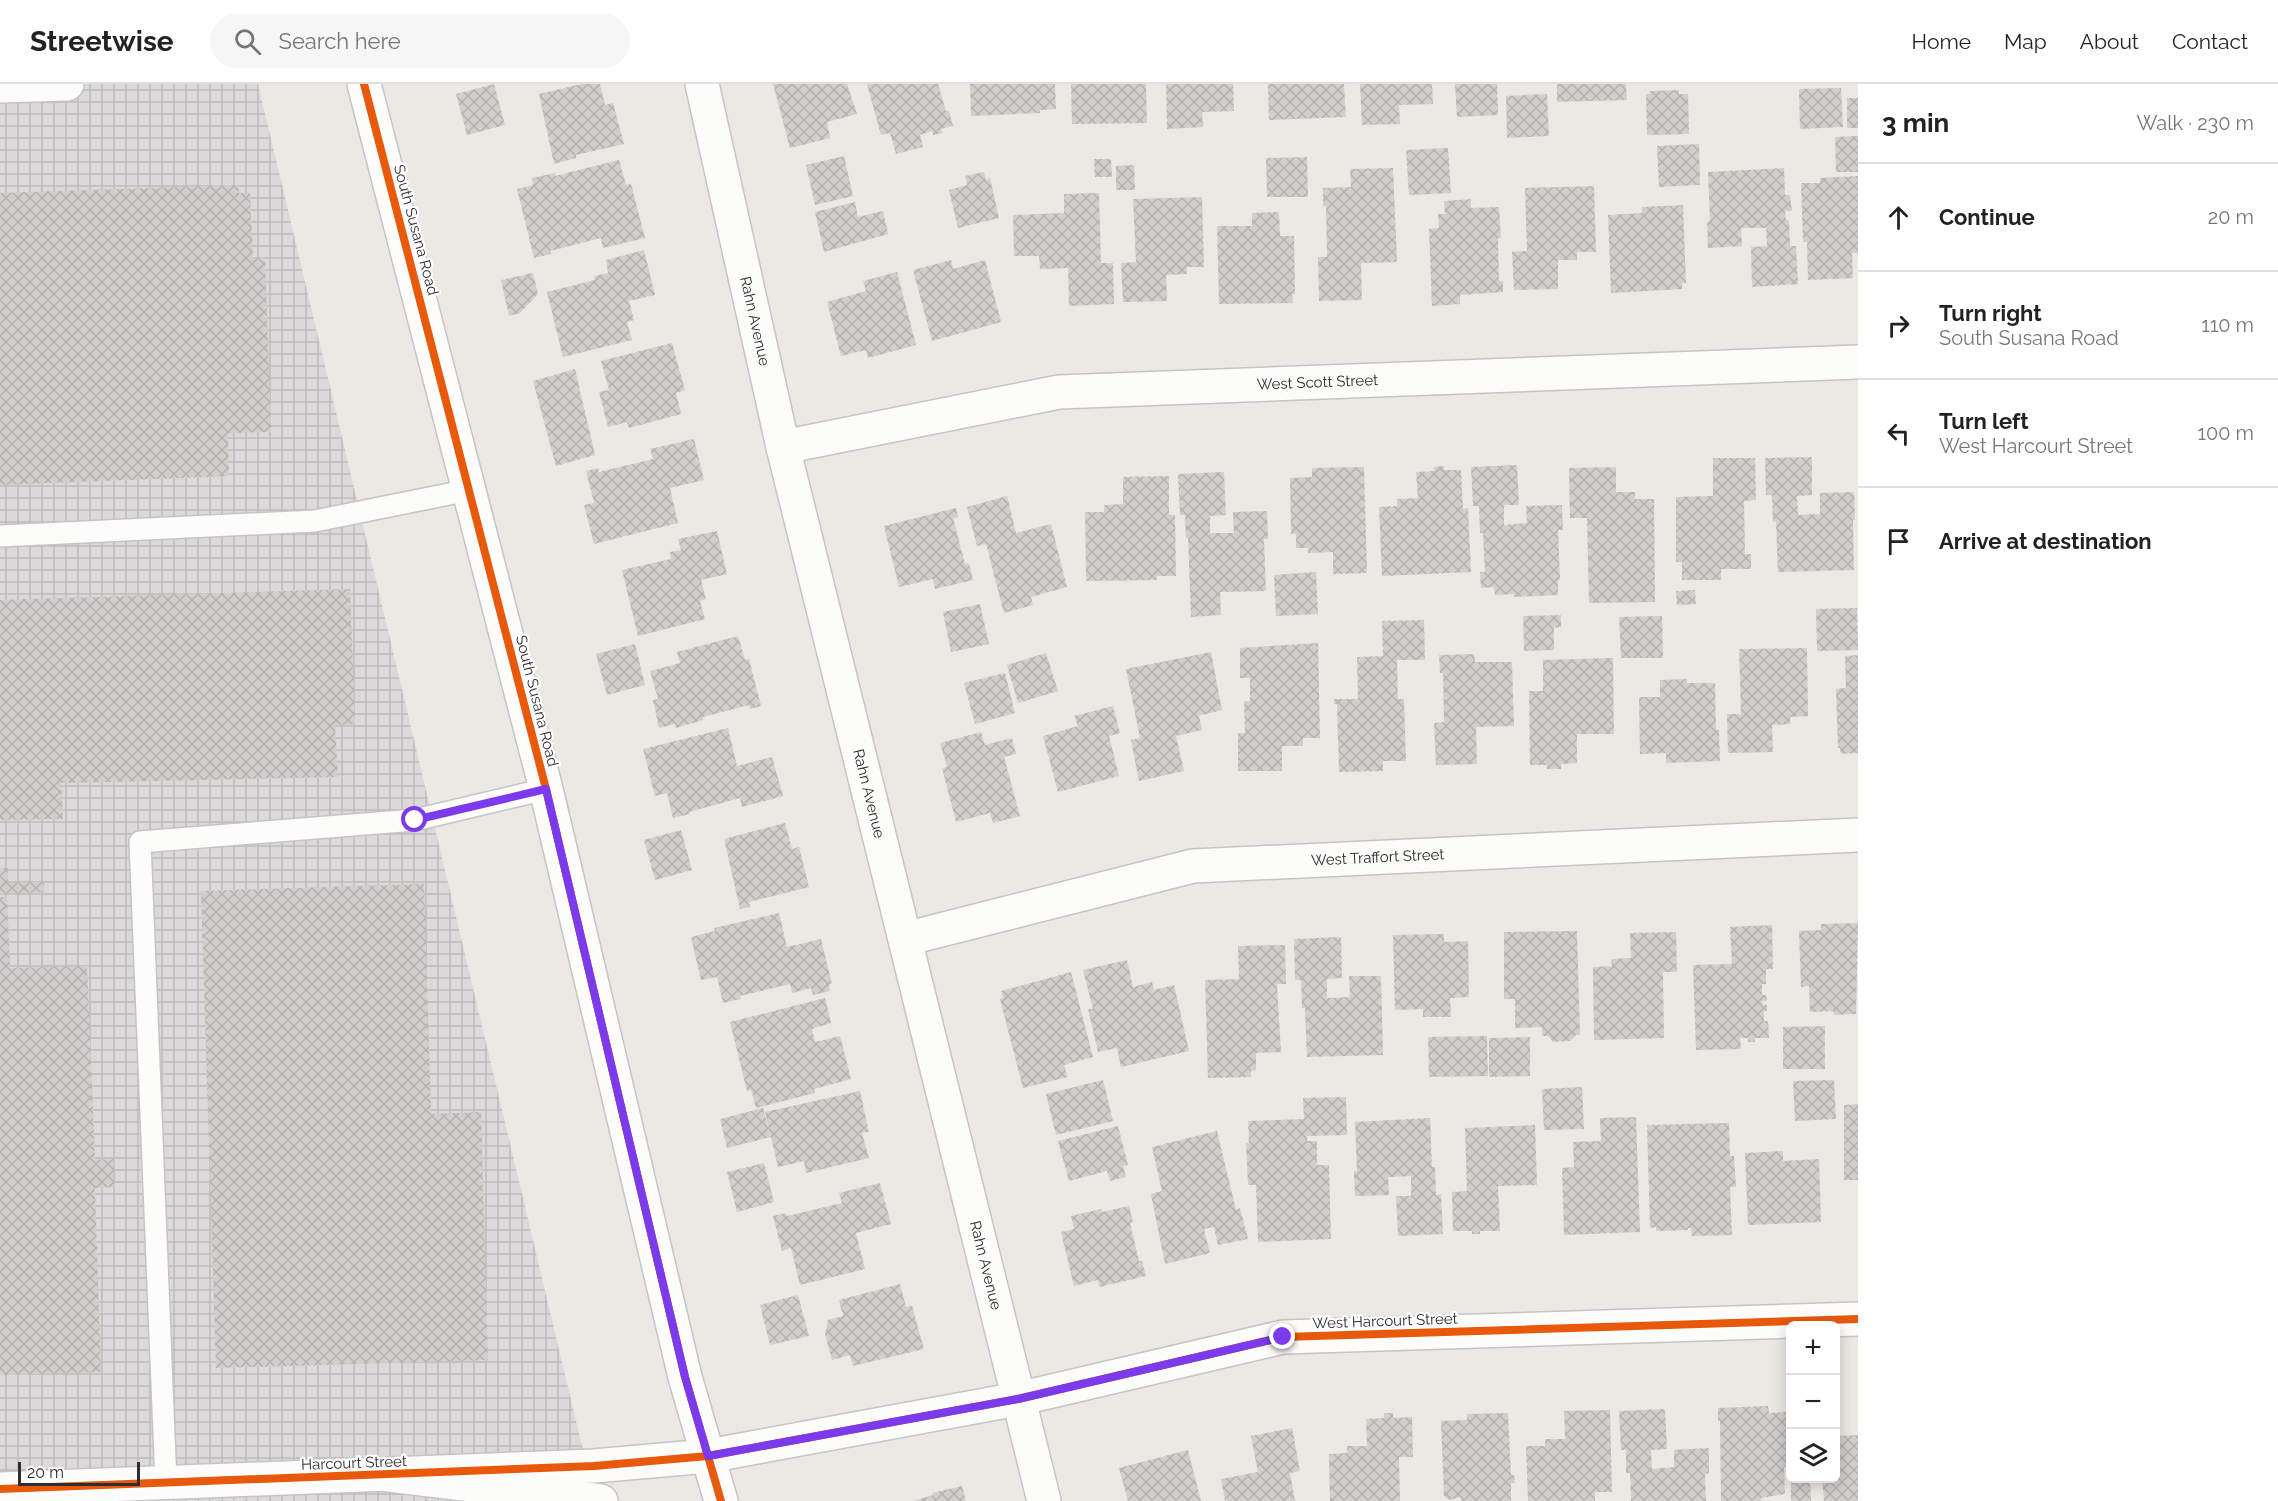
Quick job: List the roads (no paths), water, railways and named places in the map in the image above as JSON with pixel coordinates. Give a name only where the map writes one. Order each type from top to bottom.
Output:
[{"type":"street","points":[[0,86],[67,84]]},
{"type":"street","name":"South Susana Road","points":[[364,84],[546,789],[685,1377],[721,1501]]},
{"type":"street","name":"Rahn Avenue","points":[[702,84],[783,447],[1044,1501]]},
{"type":"street","name":"West Scott Street","points":[[783,447],[1059,392],[1858,362]]},
{"type":"street","name":"West Traffort Street","points":[[905,939],[1193,866],[1858,835]]},
{"type":"street","name":"West Harcourt Street","points":[[708,1456],[1018,1399],[1283,1337],[1858,1319]]},
{"type":"street","name":"Harcourt Street","points":[[0,1489],[594,1467],[708,1456]]},
{"type":"street","points":[[388,1475],[601,1501]]},
{"type":"lane","points":[[0,536],[315,521],[469,490]]},
{"type":"lane","points":[[166,1483],[140,842],[415,820],[546,789]]}]
